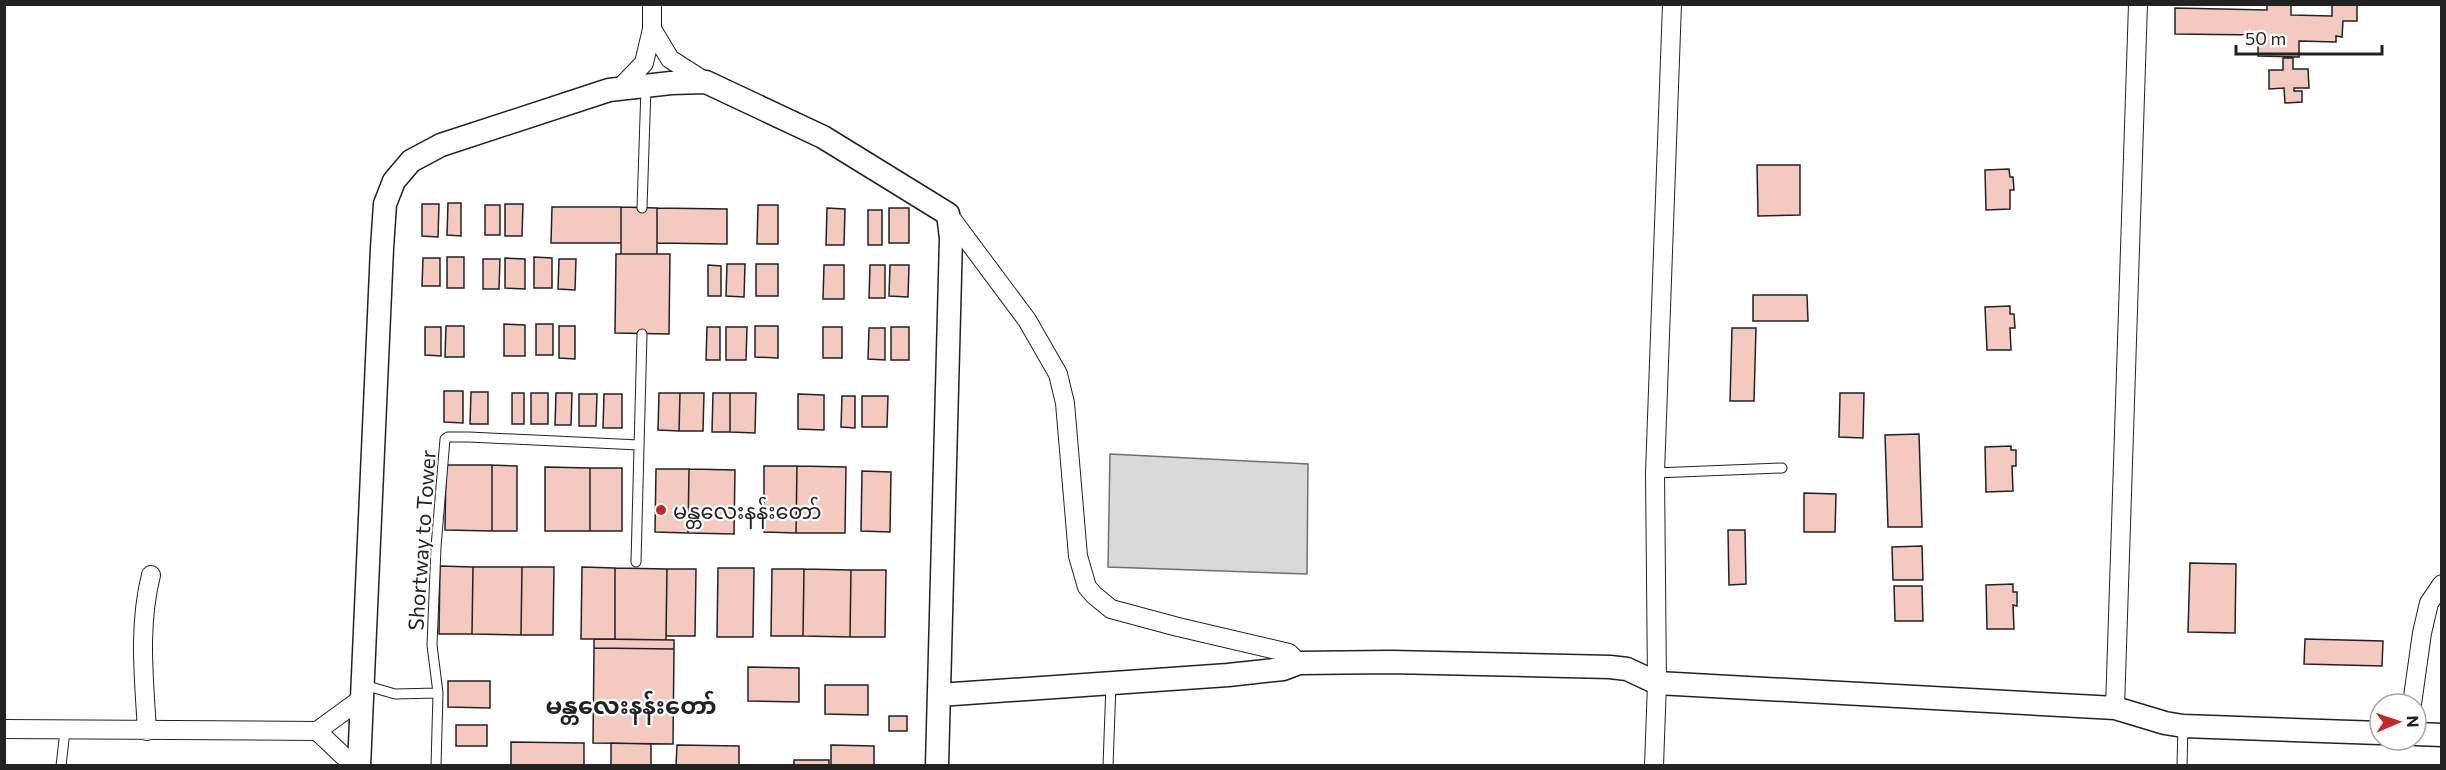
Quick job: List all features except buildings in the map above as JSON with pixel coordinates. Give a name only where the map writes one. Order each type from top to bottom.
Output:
[{"type":"street","points":[[620,88],[644,63],[652,29],[652,4]]},
{"type":"street","points":[[1654,765],[1657,683],[1655,473],[1672,4]]},
{"type":"street","points":[[2115,708],[2138,4]]},
{"type":"street","points":[[652,29],[670,59],[706,82],[823,137],[948,214],[1027,320],[1058,374],[1065,403],[1078,556],[1087,587],[1094,596],[1112,609],[1289,654],[1299,663]]},
{"type":"street","points":[[359,765],[382,248],[385,204],[394,181],[411,161],[441,145],[575,100],[620,88],[646,84],[706,82]]},
{"type":"street","points":[[937,765],[951,238],[948,214]]},
{"type":"street","points":[[147,731],[142,629],[145,600],[151,575]]},
{"type":"street","points":[[2414,692],[2422,633],[2429,603],[2442,584]]},
{"type":"street","points":[[939,695],[1111,684],[1283,669],[1299,663],[1391,662],[1610,667],[1627,669],[1657,683],[2115,708],[2183,726],[2368,733]]},
{"type":"street","points":[[4,729],[317,731],[361,692]]},
{"type":"street","points":[[317,731],[354,765]]},
{"type":"lane","points":[[642,208],[646,84]]},
{"type":"lane","points":[[636,562],[642,334]]},
{"type":"lane","name":"Shortway to Tower","points":[[436,765],[438,693],[432,645],[436,547],[446,438],[469,437],[639,445]]},
{"type":"lane","points":[[1655,473],[1782,468]]},
{"type":"lane","points":[[1108,765],[1111,684]]},
{"type":"lane","points":[[361,692],[438,693]]},
{"type":"lane","points":[[2182,765],[2183,726]]},
{"type":"lane","points":[[61,765],[65,731]]},
{"type":"shaded area","points":[[1110,454],[1308,464],[1307,574],[1108,567]]},
{"type":"place","name":"မန္တလေးနန်းတော်","points":[[661,510]]},
{"type":"district","name":"မန္တလေးနန်းတော်","points":[[631,704]]}]
